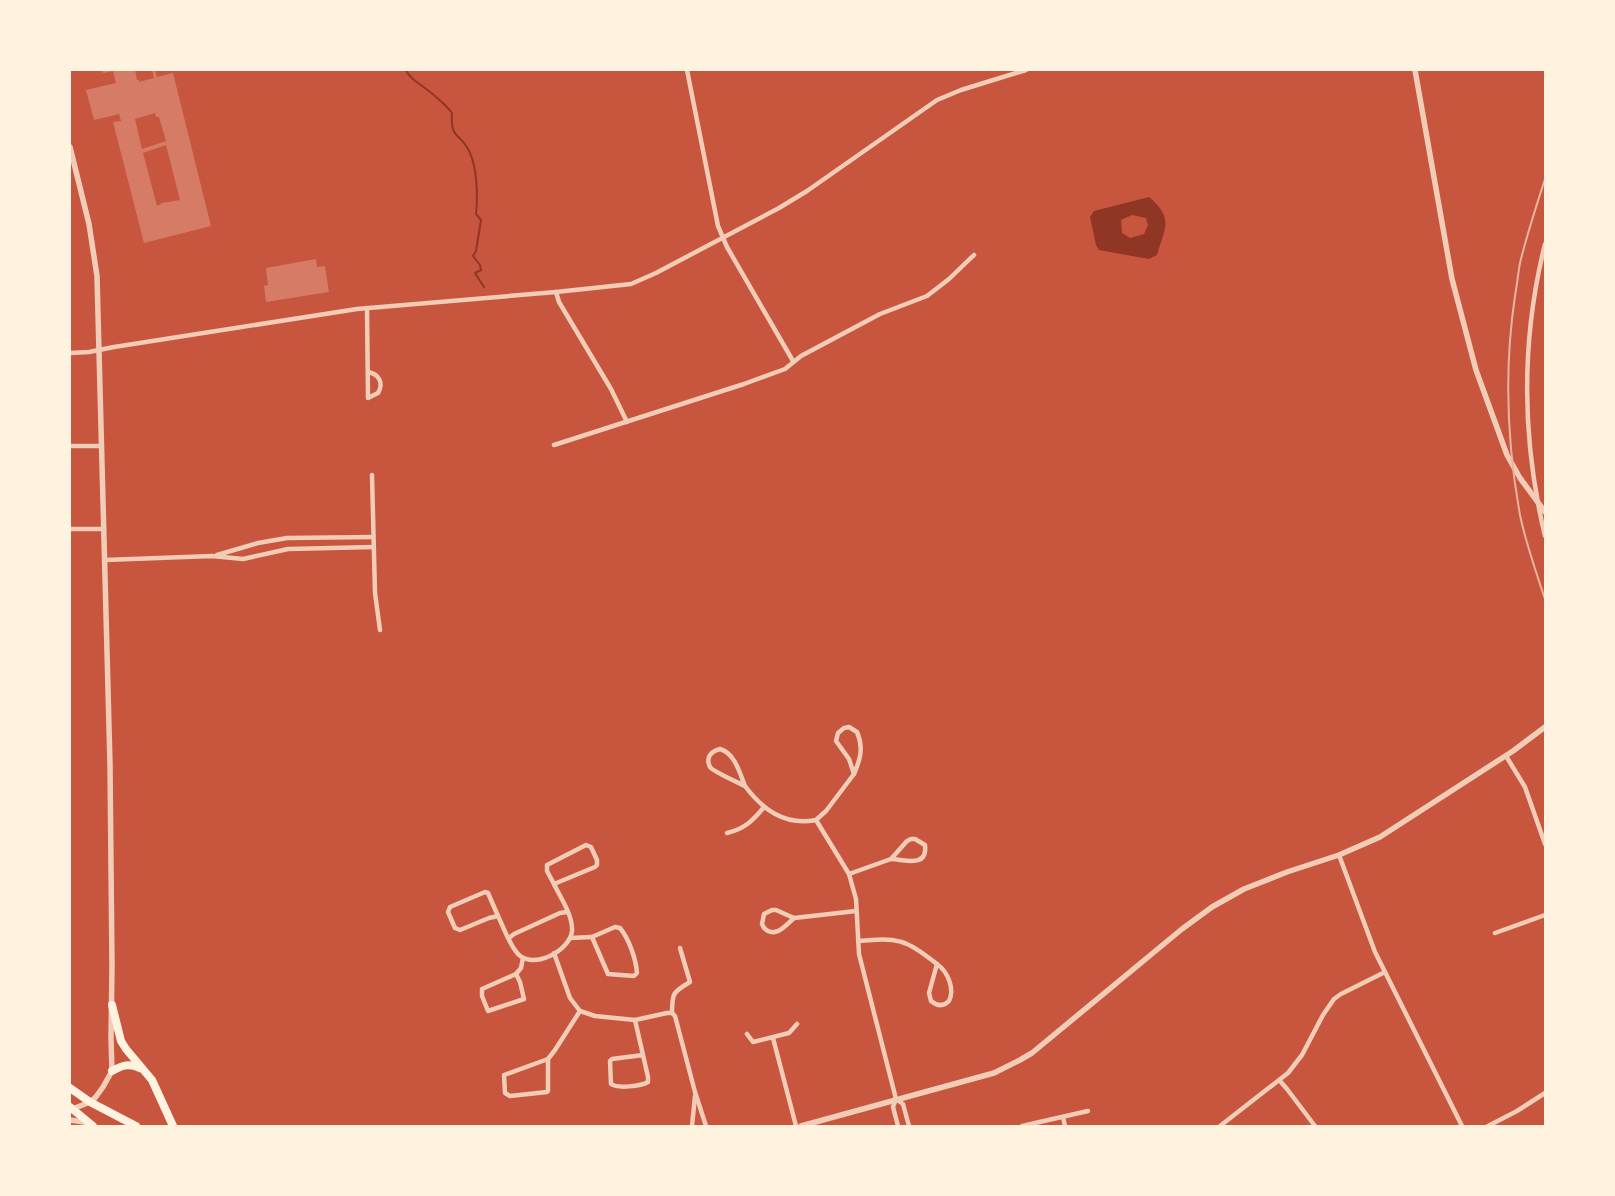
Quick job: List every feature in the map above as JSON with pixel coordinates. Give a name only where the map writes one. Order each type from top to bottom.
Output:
[{"type":"highway","points":[[112,1005],[121,1041],[156,1087],[173,1126]]},
{"type":"highway","points":[[112,1071],[124,1064],[142,1068]]},
{"type":"highway","points":[[70,1088],[90,1102],[136,1126]]},
{"type":"highway","points":[[71,1109],[92,1125]]},
{"type":"street","points":[[687,70],[718,226],[793,361]]},
{"type":"street","points":[[70,353],[89,352],[366,308],[631,284],[656,273],[779,208],[807,191],[937,100],[961,90],[1026,70]]},
{"type":"street","points":[[1415,70],[1450,269],[1476,370],[1507,455],[1520,478],[1545,512]]},
{"type":"street","points":[[70,147],[90,224],[96,265],[100,350],[110,764],[112,1005],[112,1071],[101,1091],[90,1102],[71,1109]]},
{"type":"street","points":[[1545,244],[1532,311],[1527,389],[1528,439],[1545,536]]},
{"type":"street","points":[[554,445],[785,370],[793,361],[880,314],[927,296],[949,279],[974,255]]},
{"type":"street","points":[[556,292],[559,302],[627,422]]},
{"type":"street","points":[[366,308],[368,398],[378,393],[381,386],[377,376],[368,372]]},
{"type":"street","points":[[70,446],[102,446]]},
{"type":"street","points":[[372,475],[375,594],[380,630]]},
{"type":"street","points":[[70,529],[104,529]]},
{"type":"street","points":[[212,556],[273,540],[316,537],[373,537]]},
{"type":"street","points":[[316,537],[317,548]]},
{"type":"street","points":[[273,540],[275,552]]},
{"type":"street","points":[[105,560],[212,556],[243,559],[275,552],[317,548],[374,547]]},
{"type":"street","points":[[801,1126],[994,1072],[1020,1060],[1047,1041],[1182,929],[1212,907],[1244,889],[1340,855],[1380,836],[1506,756],[1545,727]]},
{"type":"street","points":[[745,786],[711,769],[708,761],[711,754],[720,749],[728,752],[753,798],[773,813],[790,820],[804,822],[816,820],[826,811],[854,774],[861,758],[860,737],[855,730],[844,728],[838,733],[836,741],[849,759],[854,774]]},
{"type":"street","points":[[1506,756],[1525,787],[1545,844]]},
{"type":"street","points":[[727,833],[742,829],[764,807]]},
{"type":"street","points":[[816,820],[849,874],[856,900],[858,941],[864,976],[896,1099],[893,1107],[898,1126]]},
{"type":"street","points":[[849,874],[891,859],[902,859],[912,862],[919,860],[925,853],[925,845],[911,839],[891,859]]},
{"type":"street","points":[[498,916],[458,930],[453,925],[448,910],[450,907],[486,892],[519,955],[530,960],[537,960],[560,950],[570,938],[572,929],[567,912],[546,867],[548,862],[586,845],[591,848],[597,862],[595,867],[554,884]]},
{"type":"street","points":[[1340,855],[1364,926],[1462,1126]]},
{"type":"street","points":[[794,918],[778,932],[774,933],[767,931],[762,924],[764,914],[772,910],[794,918],[856,911]]},
{"type":"street","points":[[509,938],[560,913],[567,912]]},
{"type":"street","points":[[1495,933],[1545,915]]},
{"type":"street","points":[[570,938],[592,937],[614,928],[620,928],[625,935],[635,961],[637,973],[634,976],[608,974],[592,937]]},
{"type":"street","points":[[858,941],[896,940],[916,949],[943,968],[952,992],[947,1004],[938,1006],[930,1001],[928,993],[937,964]]},
{"type":"street","points":[[680,948],[690,982],[676,990],[673,994],[672,1013],[675,1016],[680,1032],[695,1092],[706,1126]]},
{"type":"street","points":[[554,953],[570,998],[580,1011],[596,1016],[635,1020],[667,1012],[672,1013]]},
{"type":"street","points":[[516,974],[524,999],[488,1010],[482,996],[482,989],[516,974],[521,968],[523,958]]},
{"type":"street","points":[[1220,1126],[1280,1081],[1302,1055],[1323,1015],[1334,999],[1385,972]]},
{"type":"street","points":[[548,1059],[547,1092],[510,1096],[505,1093],[504,1075],[548,1059],[580,1011]]},
{"type":"street","points":[[635,1020],[643,1055],[648,1077],[648,1082],[635,1086],[614,1087],[611,1084],[610,1062],[612,1060],[643,1055]]},
{"type":"street","points":[[746,1034],[753,1042],[773,1038],[789,1033],[796,1024]]},
{"type":"street","points":[[773,1038],[796,1126]]},
{"type":"street","points":[[1280,1081],[1315,1126]]},
{"type":"street","points":[[692,1126],[695,1092]]},
{"type":"street","points":[[1488,1126],[1517,1111],[1545,1093]]},
{"type":"street","points":[[896,1099],[903,1104],[909,1126]]},
{"type":"street","points":[[1022,1126],[1088,1111]]},
{"type":"street","points":[[1063,1116],[1065,1126]]},
{"type":"street","points":[[70,1120],[92,1125]]},
{"type":"shaded area","points":[[1149,197],[1157,204],[1165,217],[1165,230],[1157,255],[1149,259],[1099,250],[1096,245],[1090,217],[1094,211]],"holes":[[[1132,215],[1146,218],[1148,225],[1144,234],[1130,238],[1122,233],[1121,220]]]},
{"type":"building","points":[[103,70],[135,70],[139,82],[154,78],[152,70],[155,70],[157,77],[173,73],[211,226],[144,243],[113,122],[121,121],[119,114],[94,120],[86,90],[116,83],[113,71],[103,73]],"holes":[[[155,113],[156,117],[159,117],[166,141],[142,149],[135,119]],[[166,145],[180,200],[162,203],[157,206],[143,153]]]},
{"type":"building","points":[[316,259],[317,267],[325,266],[329,292],[266,302],[264,286],[268,285],[266,268]]},
{"type":"waterway","points":[[406,70],[411,77],[452,113],[454,132],[467,146],[470,153],[476,183],[476,214],[481,220],[476,251],[473,256],[480,265],[481,270],[475,273],[484,287]]},
{"type":"railway","points":[[1545,179],[1520,263],[1509,351],[1508,378],[1512,461],[1520,515],[1545,599]]}]
